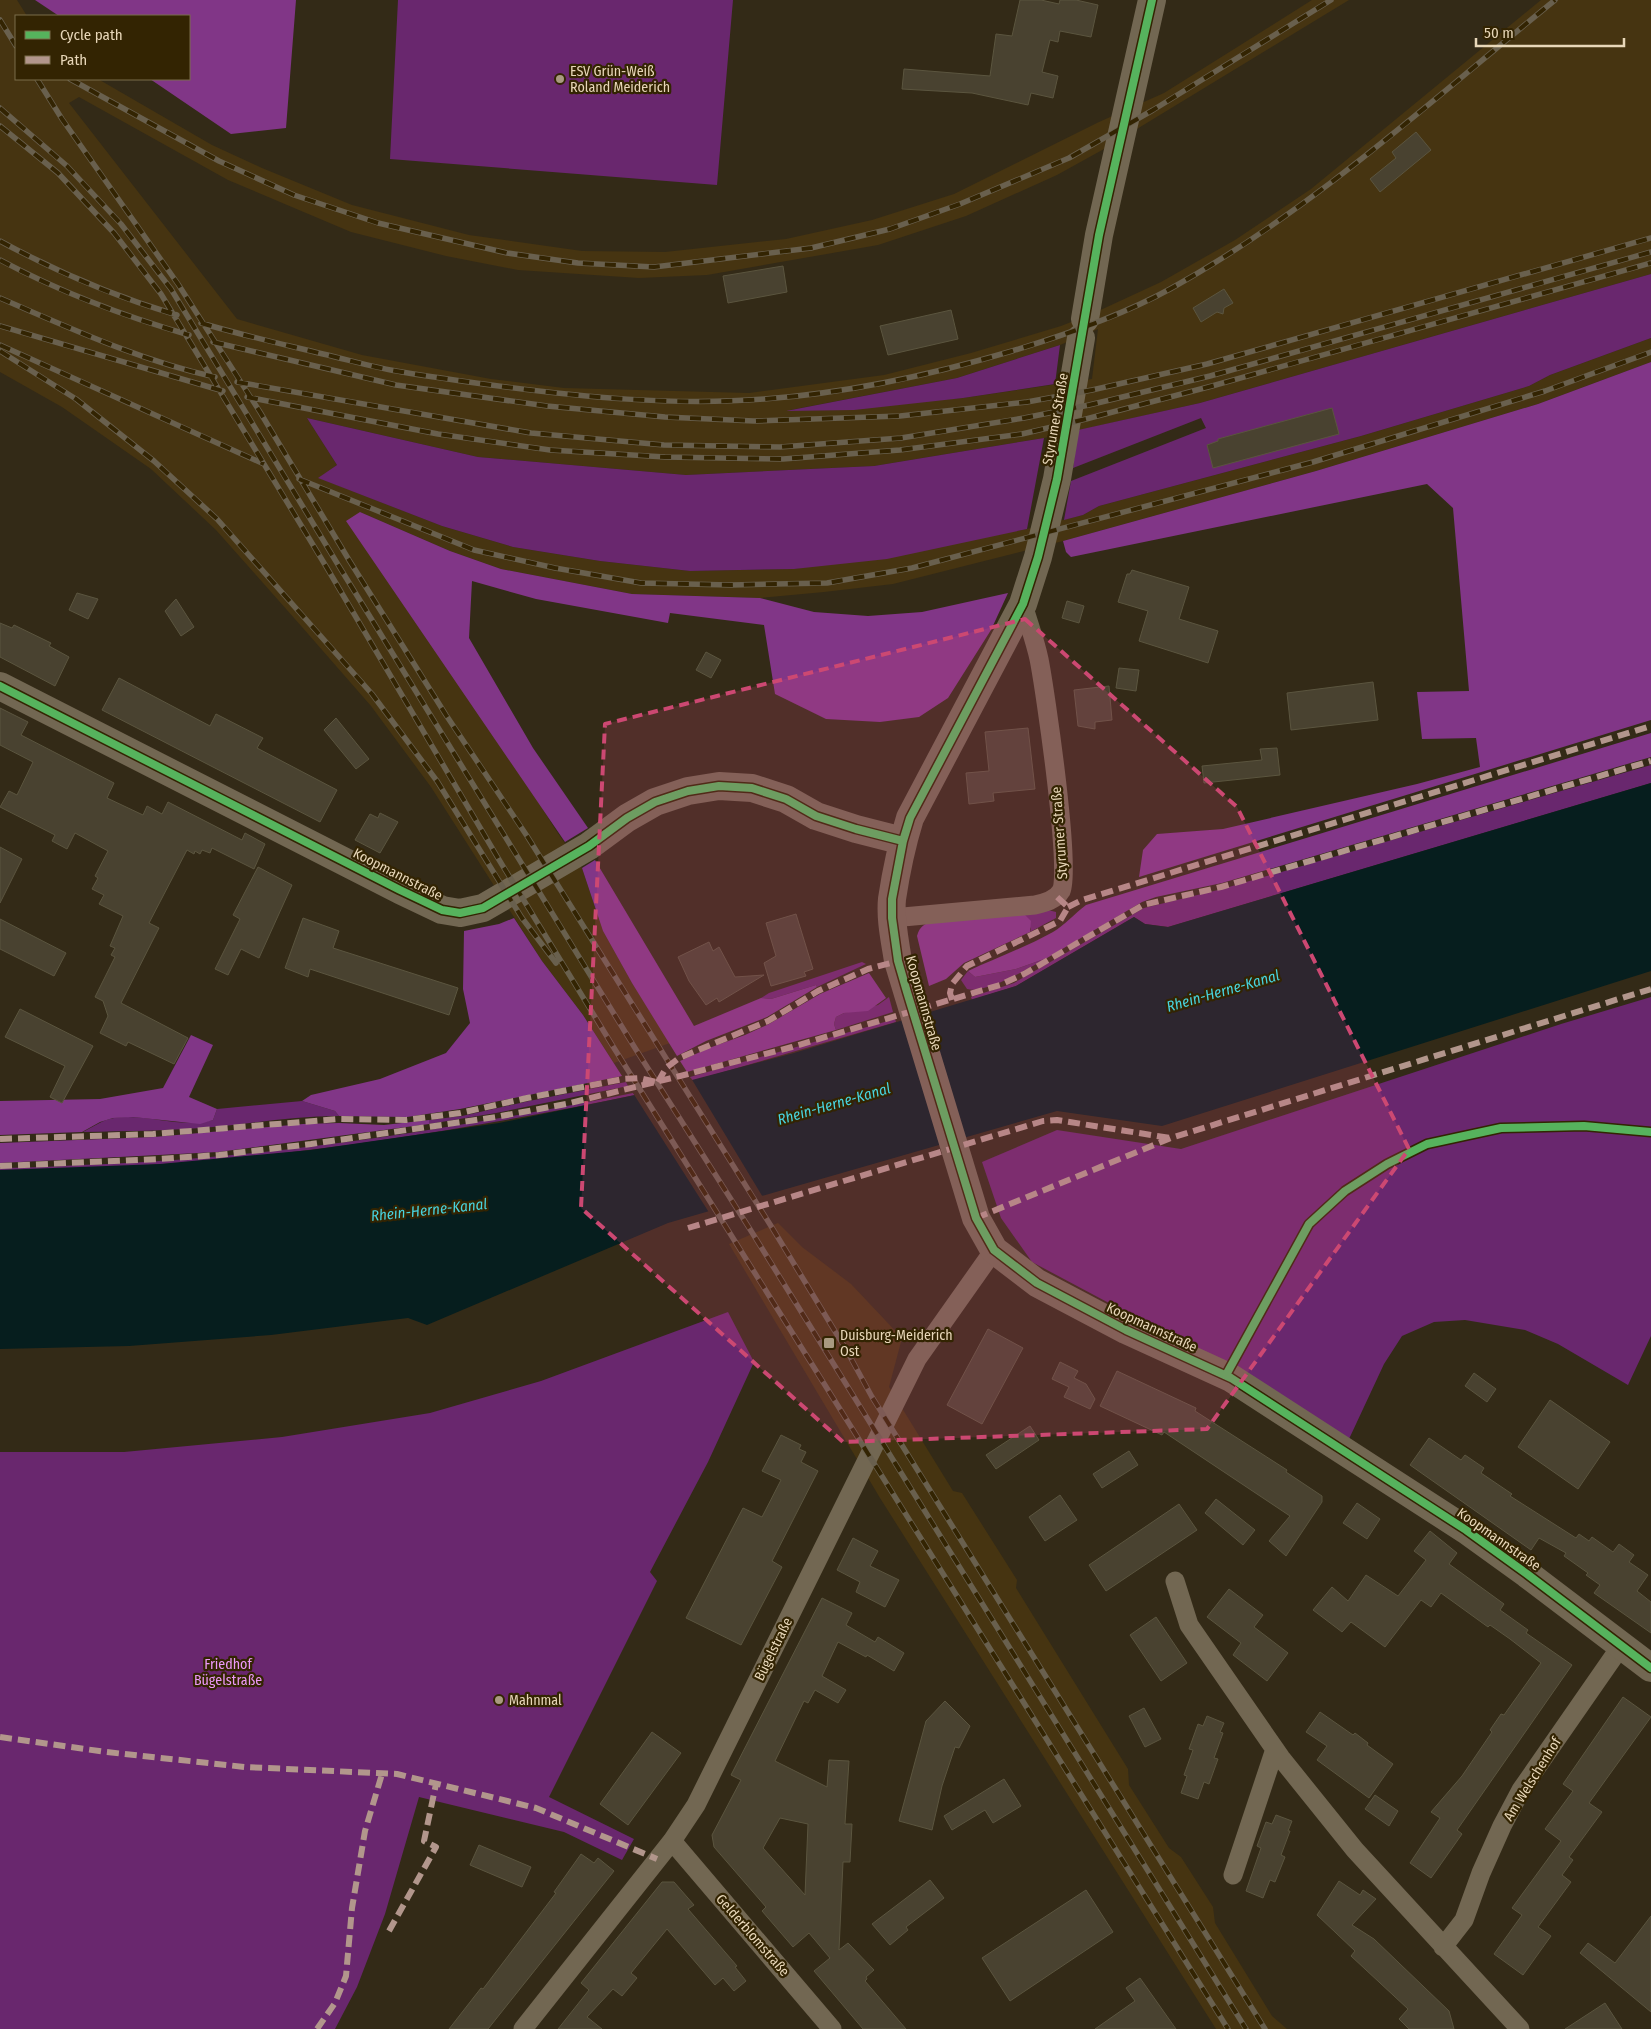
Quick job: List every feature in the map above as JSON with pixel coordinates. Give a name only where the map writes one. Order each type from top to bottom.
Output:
[{"type":"street","name":"Styrumer Straße","points":[[906,830],[1023,604],[1038,557],[1057,479],[1100,236],[1152,0]]},
{"type":"street","name":"Styrumer Straße","points":[[892,918],[1035,905],[1047,902],[1062,891],[1065,878],[1059,806],[1039,659],[1023,604]]},
{"type":"street","name":"Koopmannstraße","points":[[0,686],[160,765],[400,890],[442,910],[460,913],[483,908],[589,846],[627,818],[655,802],[695,790],[718,786],[752,788],[786,799],[816,816],[856,829],[906,830],[892,899],[892,918],[898,961],[976,1218],[994,1250],[1037,1283],[1126,1330],[1231,1378],[1466,1530],[1528,1574],[1651,1668]]},
{"type":"street","name":"Bügelstraße","points":[[523,2029],[672,1841],[696,1805],[917,1359],[994,1250]]},
{"type":"street","points":[[1175,1581],[1189,1625],[1275,1749],[1355,1850],[1443,1947],[1509,2025]]},
{"type":"street","name":"Am Welschenhof","points":[[1443,1947],[1464,1920],[1498,1834],[1522,1790],[1621,1646]]},
{"type":"street","points":[[1233,1875],[1275,1749]]},
{"type":"street","name":"Gelderblomstraße","points":[[672,1841],[832,2029]]},
{"type":"highlighted area","points":[[1025,619],[1237,807],[1409,1149],[1207,1429],[843,1442],[581,1208],[605,724]]},
{"type":"shaded area","points":[[0,0],[17,0],[26,15],[15,15],[15,80],[100,80],[212,145],[352,205],[469,235],[582,251],[665,252],[786,239],[872,220],[954,194],[1099,122],[1164,93],[1312,0],[1349,0],[1104,149],[1057,175],[966,216],[878,245],[707,275],[639,278],[518,270],[446,256],[351,232],[228,180],[79,97],[69,103],[237,319],[362,355],[491,379],[564,388],[749,393],[884,375],[971,353],[1061,326],[1094,313],[1161,282],[1235,240],[1311,189],[1541,0],[1651,0],[1651,274],[1200,403],[1044,438],[874,466],[686,475],[478,457],[307,418],[337,465],[319,478],[442,526],[513,547],[600,561],[690,571],[794,569],[1027,529],[1083,515],[1099,506],[1361,436],[1529,386],[1550,375],[1651,338],[1651,362],[1538,404],[1316,471],[1063,541],[893,584],[760,598],[632,594],[501,569],[450,551],[360,512],[555,829],[582,868],[603,931],[632,983],[670,1043],[614,1063],[583,1015],[542,961],[431,787],[371,706],[216,530],[151,469],[62,407],[0,372]],"holes":[[[1098,329],[1092,379],[963,398],[790,410],[957,378],[1060,345]]]},
{"type":"shaded area","points":[[35,0],[296,0],[286,128],[231,134],[151,80],[190,80],[190,15],[58,15]]},
{"type":"shaded area","points":[[1651,362],[1651,720],[1139,877],[1143,850],[1157,834],[1223,829],[1417,784],[1480,767],[1476,738],[1422,739],[1417,692],[1469,691],[1453,508],[1427,484],[1071,557],[1066,552],[1063,541],[1316,471],[1538,404]]},
{"type":"shaded area","points":[[360,512],[450,551],[501,569],[632,594],[760,598],[814,612],[868,616],[922,612],[1008,593],[991,630],[948,698],[919,717],[880,722],[826,719],[775,694],[764,625],[670,613],[668,623],[536,599],[472,581],[469,638],[533,748],[588,828],[565,842],[346,521]]},
{"type":"shaded area","points":[[1651,733],[1651,757],[1222,883],[1156,897],[1142,902],[1047,958],[1016,969],[975,977],[968,971],[1022,948],[1053,932],[1086,905]]},
{"type":"shaded area","points":[[595,860],[694,1026],[761,998],[771,999],[816,985],[817,987],[767,1017],[706,1041],[677,1056],[632,983],[603,931],[582,868]]},
{"type":"shaded area","points":[[1023,913],[1031,921],[1030,932],[964,963],[946,979],[929,986],[917,936],[923,926],[933,921]]},
{"type":"shaded area","points":[[514,918],[542,961],[583,1015],[622,1076],[460,1109],[407,1117],[339,1116],[335,1111],[302,1101],[311,1095],[380,1079],[446,1053],[470,1023],[463,989],[464,931],[499,924]]},
{"type":"shaded area","points":[[869,973],[886,998],[868,1011],[844,1013],[836,1017],[834,1024],[836,1030],[687,1072],[680,1061],[769,1024],[820,994]]},
{"type":"shaded area","points":[[191,1035],[213,1045],[189,1097],[217,1109],[213,1120],[200,1124],[133,1117],[113,1118],[100,1122],[82,1132],[0,1135],[0,1101],[100,1099],[163,1088]]},
{"type":"shaded area","points":[[429,1120],[429,1124],[218,1152],[0,1163],[0,1143],[154,1137],[303,1124],[384,1125]]},
{"type":"shaded area","points":[[778,1223],[802,1247],[851,1284],[902,1338],[889,1387],[953,1491],[962,1493],[1017,1580],[1016,1588],[1128,1769],[1129,1785],[1169,1848],[1181,1857],[1213,1907],[1215,1923],[1272,2016],[1287,2029],[1216,2029],[880,1498],[729,1244]]},
{"type":"green space","name":"ESV Grün-Weiß Roland Meiderich","points":[[398,0],[733,0],[717,185],[390,159]]},
{"type":"green space","points":[[1651,274],[1651,338],[1550,375],[1529,386],[1361,436],[1099,506],[1083,515],[1064,520],[1071,481],[1206,428],[1201,418],[1073,468],[1078,430],[1200,403]]},
{"type":"green space","points":[[1060,345],[1055,384],[963,398],[854,410],[786,411],[957,378]]},
{"type":"green space","points":[[307,418],[478,457],[686,475],[874,466],[1044,438],[1027,529],[887,559],[794,569],[690,571],[600,561],[513,547],[442,526],[318,478],[337,465]]},
{"type":"green space","points":[[1651,765],[1651,783],[1168,927],[1145,924],[1134,917],[1016,986],[972,1000],[971,997],[1014,983],[1144,908],[1222,889]]},
{"type":"green space","points":[[1048,910],[1056,912],[1056,918],[1030,932],[1031,929],[1023,913]]},
{"type":"green space","points":[[1047,958],[1019,974],[985,988],[967,989],[961,980],[968,971],[975,977],[1016,969]]},
{"type":"green space","points":[[862,962],[866,964],[817,987],[816,985],[771,999],[761,998],[769,993]]},
{"type":"green space","points":[[889,997],[893,1012],[836,1030],[834,1024],[836,1017],[844,1013],[878,1005]]},
{"type":"green space","points":[[1651,997],[1651,1336],[1628,1385],[1558,1344],[1525,1330],[1465,1320],[1434,1322],[1402,1336],[1384,1364],[1349,1439],[1233,1366],[1154,1327],[1032,1262],[1001,1218],[982,1162],[1057,1130],[1181,1149],[1561,1024]]},
{"type":"green space","points":[[895,1019],[896,1022],[692,1081],[690,1077]]},
{"type":"green space","points":[[626,1082],[628,1086],[496,1113],[429,1124],[429,1120],[462,1116]]},
{"type":"green space","points":[[633,1093],[635,1095],[478,1125],[319,1149],[240,1158],[160,1164],[80,1169],[0,1170],[0,1168],[173,1160],[371,1139],[502,1118]]},
{"type":"green space","points":[[302,1101],[335,1111],[339,1116],[291,1118],[197,1128],[83,1132],[114,1118],[139,1117],[188,1123],[201,1122],[213,1120],[217,1109]]},
{"type":"green space","name":"Friedhof Bügelstraße","points":[[728,1312],[754,1362],[708,1462],[650,1572],[657,1581],[549,1797],[634,1839],[622,1860],[564,1832],[419,1797],[385,1914],[357,1987],[335,2029],[0,2029],[0,1452],[124,1452],[282,1437],[430,1413],[541,1381]]},
{"type":"water","name":"Rhein-Herne-Kanal","points":[[1651,783],[1651,971],[1162,1126],[1057,1111],[668,1223],[427,1325],[408,1318],[271,1335],[129,1346],[0,1349],[0,1170],[160,1164],[311,1150],[499,1123],[635,1095],[794,1053],[1016,986],[1134,917],[1145,924],[1168,927]]},
{"type":"pier","points":[[691,1078],[764,1199],[710,1214],[633,1093]]},
{"type":"building","points":[[1020,0],[1041,0],[1059,4],[1060,0],[1076,0],[1098,5],[1091,37],[1060,31],[1058,42],[1050,40],[1042,72],[1058,76],[1053,98],[1031,93],[1028,105],[972,93],[902,89],[904,69],[990,76],[996,34],[1012,36]]},
{"type":"building","points":[[1416,132],[1431,150],[1380,192],[1370,179],[1396,158],[1392,152]]},
{"type":"building","points":[[783,266],[787,292],[728,303],[723,276]]},
{"type":"building","points":[[1224,289],[1233,303],[1224,308],[1223,314],[1217,312],[1201,322],[1193,308]]},
{"type":"building","points":[[951,310],[958,339],[888,355],[880,326]]},
{"type":"building","points":[[1332,408],[1339,434],[1213,468],[1207,445],[1218,441],[1218,439]]},
{"type":"building","points":[[1132,570],[1189,587],[1179,619],[1218,631],[1208,663],[1139,641],[1148,611],[1118,602],[1127,574],[1130,574]]},
{"type":"building","points":[[77,593],[98,599],[88,619],[69,610]]},
{"type":"building","points":[[176,599],[194,627],[181,636],[165,611]]},
{"type":"building","points":[[1067,601],[1084,606],[1079,623],[1062,618]]},
{"type":"building","points":[[0,623],[12,628],[14,625],[51,643],[49,646],[69,657],[55,686],[0,657]]},
{"type":"building","points":[[706,652],[721,660],[711,678],[696,670]]},
{"type":"building","points":[[1119,668],[1139,670],[1136,691],[1116,688]]},
{"type":"building","points":[[119,678],[210,726],[216,714],[263,738],[257,748],[337,790],[320,822],[102,710]]},
{"type":"building","points":[[1373,682],[1378,720],[1291,730],[1287,693]]},
{"type":"building","points":[[1109,686],[1112,720],[1095,722],[1095,729],[1078,726],[1074,690]]},
{"type":"building","points":[[0,708],[28,722],[21,735],[114,783],[107,798],[143,815],[147,806],[162,814],[168,802],[242,840],[245,833],[265,844],[254,869],[212,848],[210,853],[202,850],[200,854],[195,851],[194,854],[187,850],[149,923],[159,928],[121,1003],[188,1038],[174,1064],[128,1042],[126,1046],[100,1033],[108,1016],[103,1001],[95,997],[115,957],[111,955],[115,948],[110,946],[123,916],[99,904],[104,895],[92,889],[98,878],[95,876],[108,851],[75,833],[67,849],[52,841],[55,835],[0,807],[9,791],[17,795],[33,762],[0,745]]},
{"type":"building","points":[[336,718],[369,759],[356,769],[324,730]]},
{"type":"building","points":[[1028,728],[1035,789],[993,793],[994,801],[969,804],[966,773],[989,771],[985,732]]},
{"type":"building","points":[[1277,748],[1280,775],[1204,783],[1202,766],[1262,760],[1260,749]]},
{"type":"building","points":[[380,813],[398,822],[380,853],[355,840],[370,814],[378,818]]},
{"type":"building","points":[[0,847],[22,859],[0,903]]},
{"type":"building","points":[[258,867],[292,885],[259,958],[241,949],[228,975],[215,969],[240,919],[233,915]]},
{"type":"building","points":[[796,914],[813,969],[804,972],[806,976],[771,986],[764,963],[776,956],[766,923]]},
{"type":"building","points":[[303,918],[339,931],[333,948],[458,988],[449,1015],[310,969],[308,977],[285,968]]},
{"type":"building","points":[[0,919],[66,953],[54,976],[0,949]]},
{"type":"building","points":[[709,942],[713,951],[719,947],[735,977],[764,975],[719,1002],[717,998],[706,1005],[689,981],[678,957]]},
{"type":"building","points":[[20,1009],[93,1046],[62,1103],[50,1097],[65,1066],[5,1037]]},
{"type":"building","points":[[988,1329],[1023,1348],[982,1424],[947,1405]]},
{"type":"building","points":[[1060,1362],[1078,1371],[1074,1378],[1086,1384],[1095,1399],[1090,1409],[1064,1397],[1069,1387],[1052,1379]]},
{"type":"building","points":[[1117,1371],[1196,1408],[1195,1411],[1287,1470],[1286,1472],[1322,1496],[1322,1502],[1286,1556],[1269,1541],[1290,1516],[1164,1432],[1162,1435],[1100,1406]]},
{"type":"building","points":[[1474,1373],[1496,1389],[1487,1402],[1465,1386]]},
{"type":"building","points":[[1550,1400],[1610,1442],[1578,1489],[1518,1447]]},
{"type":"building","points":[[1030,1426],[1039,1440],[996,1469],[986,1455]]},
{"type":"building","points":[[781,1435],[801,1445],[799,1449],[806,1452],[801,1462],[818,1471],[772,1561],[782,1567],[741,1645],[686,1618],[743,1508],[762,1517],[781,1480],[762,1471]]},
{"type":"building","points":[[1429,1438],[1461,1460],[1465,1455],[1484,1468],[1481,1473],[1512,1494],[1510,1496],[1576,1538],[1579,1534],[1589,1541],[1592,1537],[1613,1552],[1619,1544],[1634,1555],[1629,1562],[1648,1575],[1637,1591],[1651,1602],[1651,1633],[1594,1593],[1600,1585],[1586,1575],[1588,1573],[1564,1556],[1566,1553],[1539,1538],[1531,1550],[1410,1465]]},
{"type":"building","points":[[1129,1451],[1138,1465],[1102,1488],[1093,1474]]},
{"type":"building","points":[[1060,1495],[1077,1520],[1045,1541],[1029,1517]]},
{"type":"building","points":[[1216,1499],[1255,1530],[1243,1545],[1205,1513]]},
{"type":"building","points":[[1357,1503],[1380,1519],[1367,1539],[1343,1523]]},
{"type":"building","points":[[1179,1504],[1197,1530],[1106,1591],[1089,1565]]},
{"type":"building","points":[[1430,1531],[1457,1553],[1449,1564],[1504,1604],[1500,1610],[1528,1630],[1526,1633],[1572,1665],[1457,1830],[1462,1834],[1431,1878],[1410,1863],[1440,1818],[1431,1812],[1462,1776],[1492,1732],[1490,1730],[1501,1714],[1504,1715],[1541,1663],[1490,1625],[1488,1627],[1441,1593],[1431,1607],[1421,1600],[1385,1647],[1351,1622],[1342,1632],[1313,1610],[1332,1587],[1348,1601],[1366,1575],[1398,1596],[1426,1560],[1414,1551]]},
{"type":"building","points":[[853,1538],[878,1551],[870,1566],[899,1580],[885,1607],[856,1592],[860,1582],[837,1570]]},
{"type":"building","points":[[1229,1589],[1263,1615],[1254,1627],[1288,1653],[1267,1681],[1233,1655],[1241,1643],[1207,1617]]},
{"type":"building","points":[[822,1598],[852,1613],[846,1625],[875,1642],[878,1637],[904,1653],[894,1671],[867,1655],[866,1657],[838,1642],[822,1676],[846,1690],[838,1703],[815,1690],[808,1703],[804,1701],[775,1761],[827,1787],[829,1760],[849,1761],[845,1824],[852,1824],[850,1862],[843,1862],[839,1950],[848,1943],[874,1970],[866,1977],[865,1981],[906,2029],[863,2029],[814,1971],[830,1958],[809,1933],[793,1947],[762,1911],[766,1907],[714,1847],[712,1835],[741,1780],[731,1775]],"holes":[[[780,1818],[808,1824],[805,1895],[763,1848]]]},
{"type":"building","points":[[1156,1617],[1187,1663],[1161,1681],[1130,1635]]},
{"type":"building","points":[[1623,1697],[1651,1717],[1589,1803],[1602,1812],[1569,1857],[1573,1860],[1562,1875],[1571,1882],[1538,1927],[1551,1936],[1523,1975],[1494,1954],[1522,1915],[1512,1908],[1561,1841],[1545,1829],[1573,1791],[1563,1784]]},
{"type":"building","points":[[945,1701],[970,1726],[959,1748],[955,1747],[942,1786],[932,1830],[899,1821],[926,1721]]},
{"type":"building","points":[[1144,1708],[1161,1739],[1145,1747],[1129,1716]]},
{"type":"building","points":[[1320,1712],[1353,1735],[1355,1733],[1368,1743],[1367,1745],[1393,1764],[1369,1798],[1317,1760],[1327,1746],[1306,1732]]},
{"type":"building","points":[[1207,1716],[1224,1723],[1220,1732],[1223,1733],[1214,1758],[1218,1759],[1209,1784],[1204,1782],[1198,1799],[1181,1793],[1187,1776],[1184,1775],[1193,1750],[1189,1749],[1198,1724],[1203,1726]]},
{"type":"building","points":[[652,1732],[681,1753],[628,1825],[600,1804]]},
{"type":"building","points":[[1004,1779],[1021,1806],[993,1823],[985,1810],[952,1830],[944,1816]]},
{"type":"building","points":[[1375,1795],[1398,1811],[1389,1826],[1365,1809]]},
{"type":"building","points":[[1276,1815],[1292,1821],[1281,1855],[1285,1857],[1275,1882],[1270,1880],[1263,1898],[1246,1891],[1261,1848],[1257,1846],[1266,1822],[1272,1824]]},
{"type":"building","points":[[479,1845],[531,1867],[522,1887],[470,1865]]},
{"type":"building","points":[[581,1854],[594,1863],[598,1858],[614,1871],[488,2029],[449,2029],[481,1988],[483,1989],[556,1893],[554,1892]]},
{"type":"building","points":[[930,1880],[944,1898],[906,1927],[908,1930],[890,1945],[872,1924]]},
{"type":"building","points":[[1339,1881],[1360,1895],[1363,1890],[1376,1899],[1352,1925],[1374,1939],[1449,2011],[1454,2029],[1409,2029],[1399,2019],[1408,2009],[1351,1956],[1355,1951],[1317,1915]]},
{"type":"building","points":[[662,1882],[674,1882],[694,1905],[688,1909],[737,1966],[735,1967],[746,1981],[734,1991],[723,1978],[715,1985],[667,1929],[631,1973],[637,1978],[622,1996],[613,1989],[587,2017],[602,2029],[558,2029],[589,1990],[581,1983]]},
{"type":"building","points":[[1086,1890],[1113,1932],[1010,2001],[982,1958]]},
{"type":"building","points":[[1651,1916],[1651,2012],[1580,1953],[1588,1943],[1615,1963]]},
{"type":"building","points":[[1140,1978],[1176,2029],[1095,2029],[1135,2001],[1126,1988]]},
{"type":"building","points":[[1605,2003],[1622,2029],[1565,2029]]},
{"type":"railway","points":[[72,80],[219,161],[294,195],[378,223],[507,253],[578,263],[654,267],[811,248],[890,229],[960,204],[1069,158],[1153,110],[1331,0]]},
{"type":"railway","points":[[201,323],[231,332],[392,370],[447,379],[593,397],[661,401],[764,399],[858,388],[951,368],[1052,338],[1132,308],[1170,289],[1222,258],[1272,225],[1369,153],[1555,0]]},
{"type":"railway","points":[[0,20],[15,44]]},
{"type":"railway","points":[[38,80],[62,119],[178,284],[260,412],[349,560],[446,715],[527,836],[771,1226],[847,1351],[872,1397],[1265,2029]]},
{"type":"railway","points":[[0,108],[67,166],[121,224],[171,289],[635,1048],[753,1234],[1246,2029]]},
{"type":"railway","points":[[0,126],[58,173],[114,233],[161,294],[327,568],[498,858],[614,1048],[1228,2029]]},
{"type":"railway","points":[[213,342],[396,385],[547,406],[665,417],[754,421],[900,416],[1027,402],[1092,390],[1207,364],[1651,238]]},
{"type":"railway","points":[[0,241],[87,283],[177,315]]},
{"type":"railway","points":[[237,382],[531,433],[664,445],[780,447],[901,438],[1024,418],[1089,405],[1210,376],[1651,252]]},
{"type":"railway","points":[[0,260],[46,283],[92,302],[140,320],[189,335]]},
{"type":"railway","points":[[247,397],[438,434],[550,450],[665,457],[783,459],[900,450],[1022,434],[1086,419],[1212,386],[1651,263]]},
{"type":"railway","points":[[0,298],[133,353],[215,377]]},
{"type":"railway","points":[[0,326],[223,391]]},
{"type":"railway","points":[[0,345],[264,464]]},
{"type":"railway","points":[[0,351],[76,399],[154,461],[217,519],[372,694],[437,781],[522,918],[556,963]]},
{"type":"railway","points":[[299,479],[474,550],[555,568],[641,583],[731,585],[827,583],[912,568],[1313,462],[1545,391],[1651,352]]},
{"type":"marked path","points":[[1068,907],[1082,900],[1651,726]]},
{"type":"marked path","points":[[0,1166],[219,1155],[311,1144],[496,1117],[566,1104],[792,1047],[1000,985],[1024,974],[1143,905],[1221,887],[1651,761]]},
{"type":"marked path","points":[[952,1000],[950,993],[952,984],[967,966],[1060,921],[1068,907],[1056,896]]},
{"type":"marked path","points":[[658,1082],[666,1068],[679,1058],[768,1021],[818,991],[868,969],[898,961]]},
{"type":"marked path","points":[[976,1218],[1171,1138],[1651,989]]},
{"type":"marked path","points":[[0,1139],[153,1134],[339,1119],[406,1120],[460,1113],[623,1079],[640,1078],[656,1082]]},
{"type":"marked path","points":[[688,1228],[1043,1121],[1057,1120],[1170,1138]]},
{"type":"marked path","points":[[0,1737],[106,1752],[245,1767],[397,1774],[536,1808],[657,1859]]},
{"type":"marked path","points":[[317,2029],[335,2003],[346,1976],[352,1908],[365,1831],[382,1774]]},
{"type":"marked path","points":[[389,1931],[436,1847],[424,1841],[436,1784]]},
{"type":"cycle path","points":[[1152,0],[1099,235],[1057,479],[1038,557],[1023,604],[910,818],[903,841],[892,899],[892,918],[898,961],[907,992],[976,1218],[994,1250],[1037,1283],[1126,1330],[1231,1378],[1466,1530],[1651,1668]]},
{"type":"cycle path","points":[[0,686],[442,910],[460,913],[483,908],[589,846],[627,818],[655,802],[688,791],[719,786],[752,788],[786,799],[816,816],[903,841]]},
{"type":"cycle path","points":[[1226,1375],[1309,1224],[1345,1191],[1387,1164],[1427,1144],[1501,1128],[1584,1126],[1651,1132]]},
{"type":"place","name":"ESV Grün-Weiß Roland Meiderich","points":[[560,79]]},
{"type":"place","name":"Duisburg-Meiderich Ost","points":[[829,1343]]},
{"type":"place","name":"Mahnmal","points":[[499,1700]]}]
